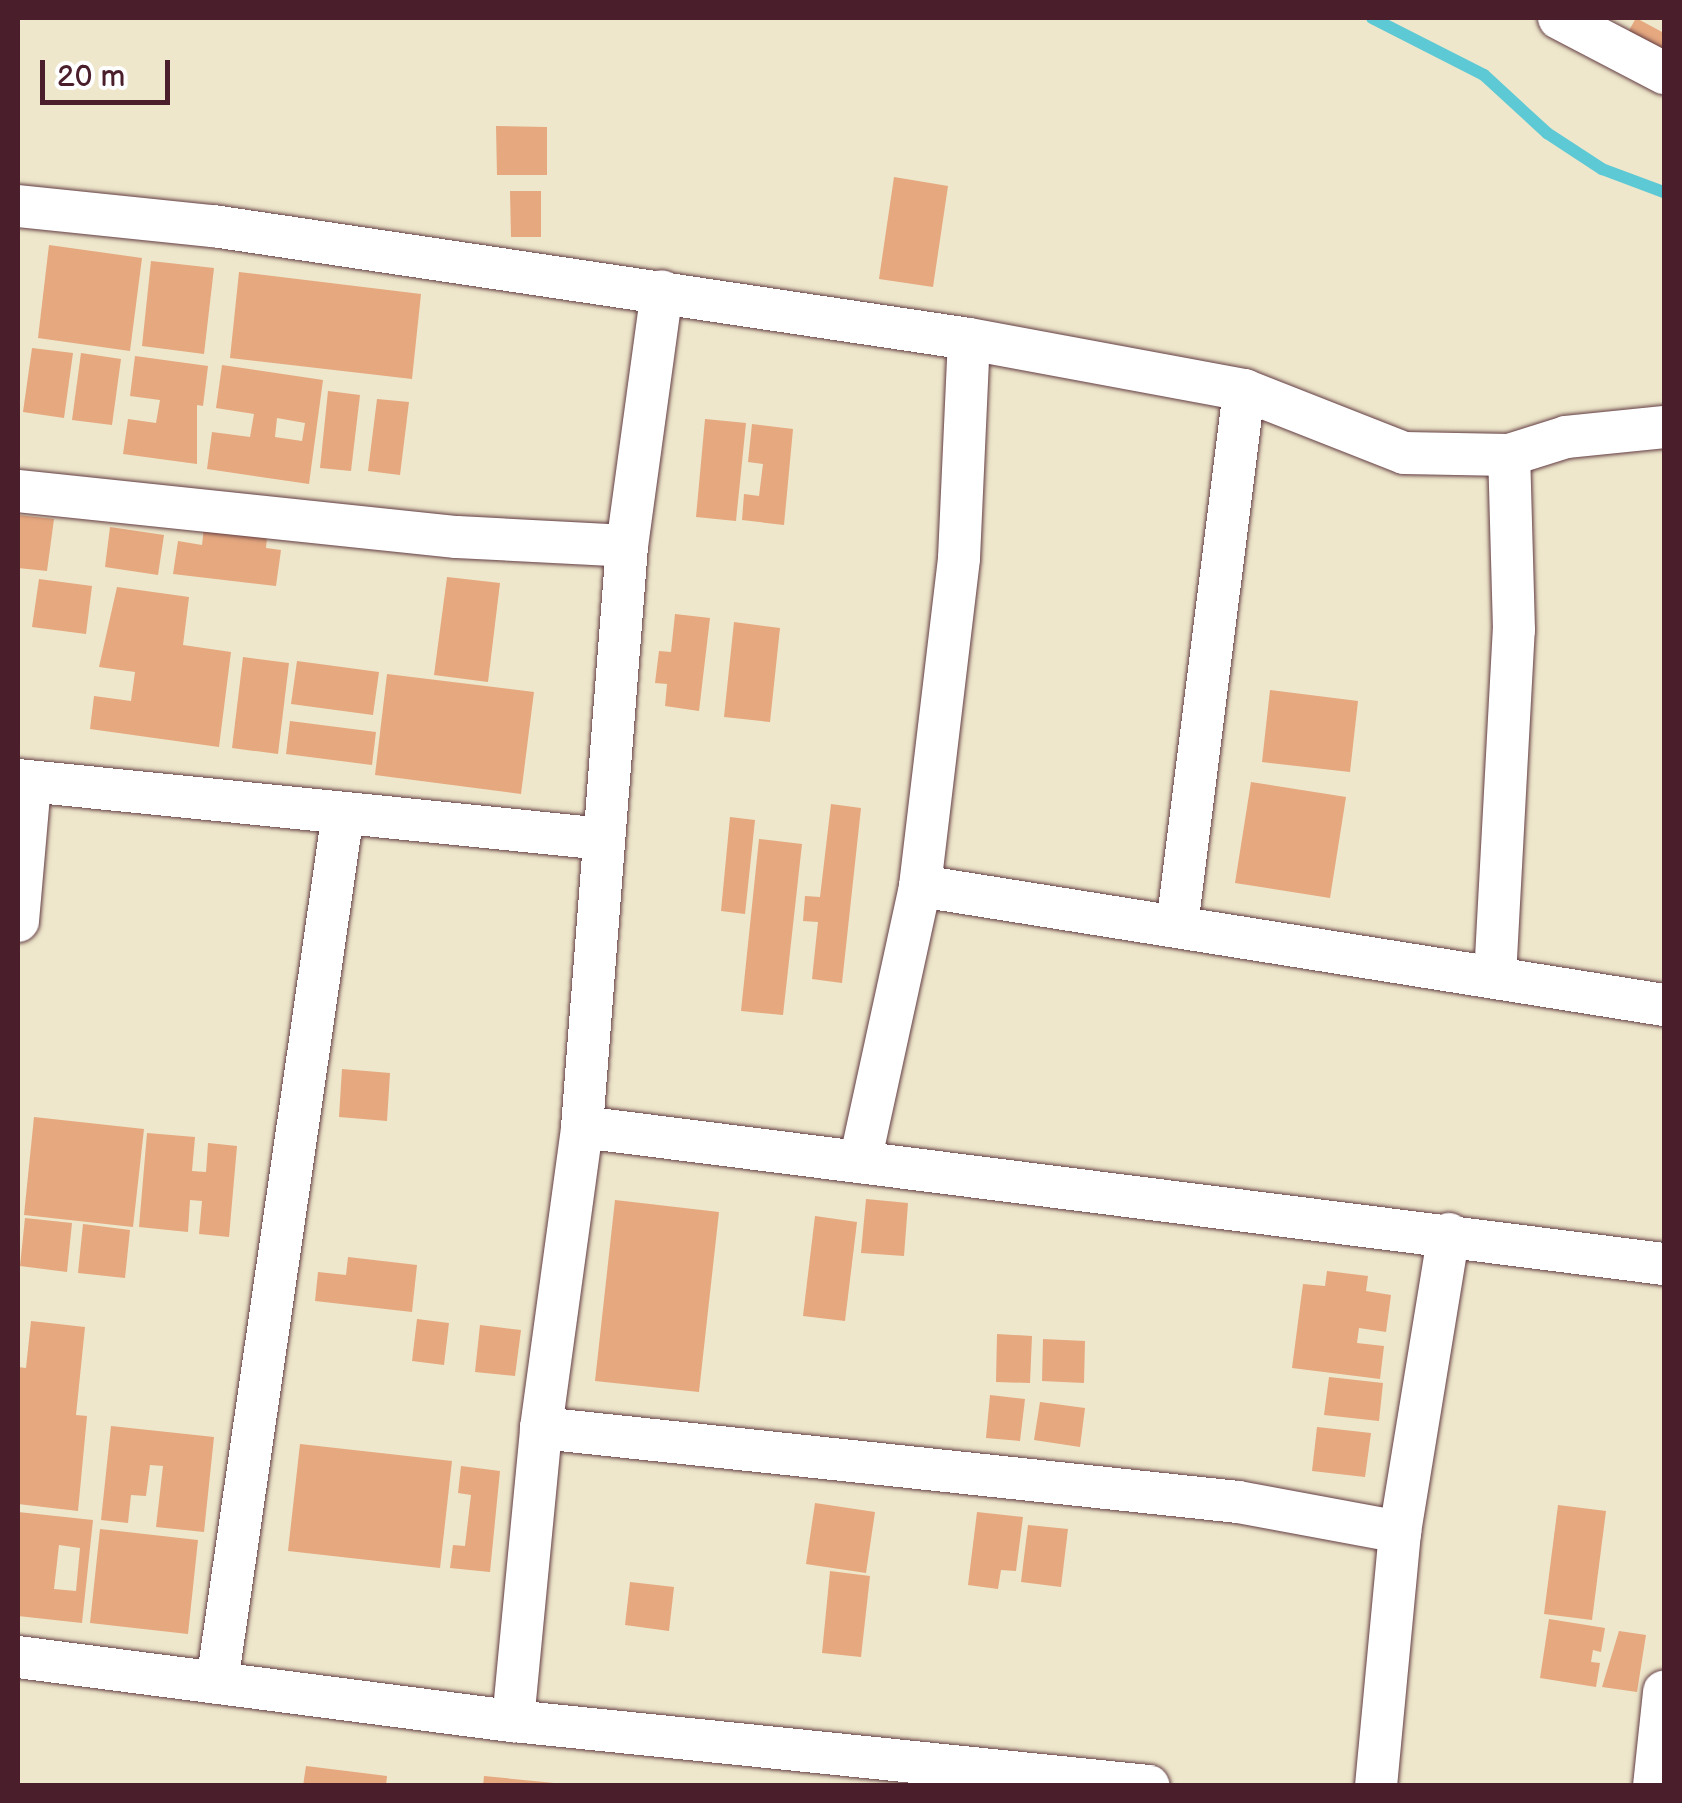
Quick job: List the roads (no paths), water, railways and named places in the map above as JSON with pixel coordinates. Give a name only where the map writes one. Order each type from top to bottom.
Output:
[{"type":"street","points":[[1558,18],[1664,73]]},
{"type":"street","points":[[18,206],[213,226],[969,339],[1244,390],[1404,452],[1509,455],[1566,437],[1664,428]]},
{"type":"street","points":[[513,1721],[541,1428],[582,1127],[627,546],[662,291]]},
{"type":"street","points":[[860,1162],[920,886],[958,558],[969,339]]},
{"type":"street","points":[[1176,926],[1244,390]]},
{"type":"street","points":[[1495,978],[1514,630],[1509,455]]},
{"type":"street","points":[[18,491],[457,536],[627,546]]},
{"type":"street","points":[[18,920],[24,782],[604,839]]},
{"type":"street","points":[[218,1683],[343,813]]},
{"type":"street","points":[[920,886],[1664,1005]]},
{"type":"street","points":[[582,1127],[1664,1264]]},
{"type":"street","points":[[1376,1786],[1400,1532],[1448,1234]]},
{"type":"street","points":[[541,1428],[1238,1502],[1400,1532]]},
{"type":"street","points":[[18,1657],[902,1771],[1149,1786]]},
{"type":"street","points":[[1654,1786],[1664,1692]]},
{"type":"waterway","points":[[1372,18],[1484,75],[1547,133],[1602,169],[1664,192]]}]
